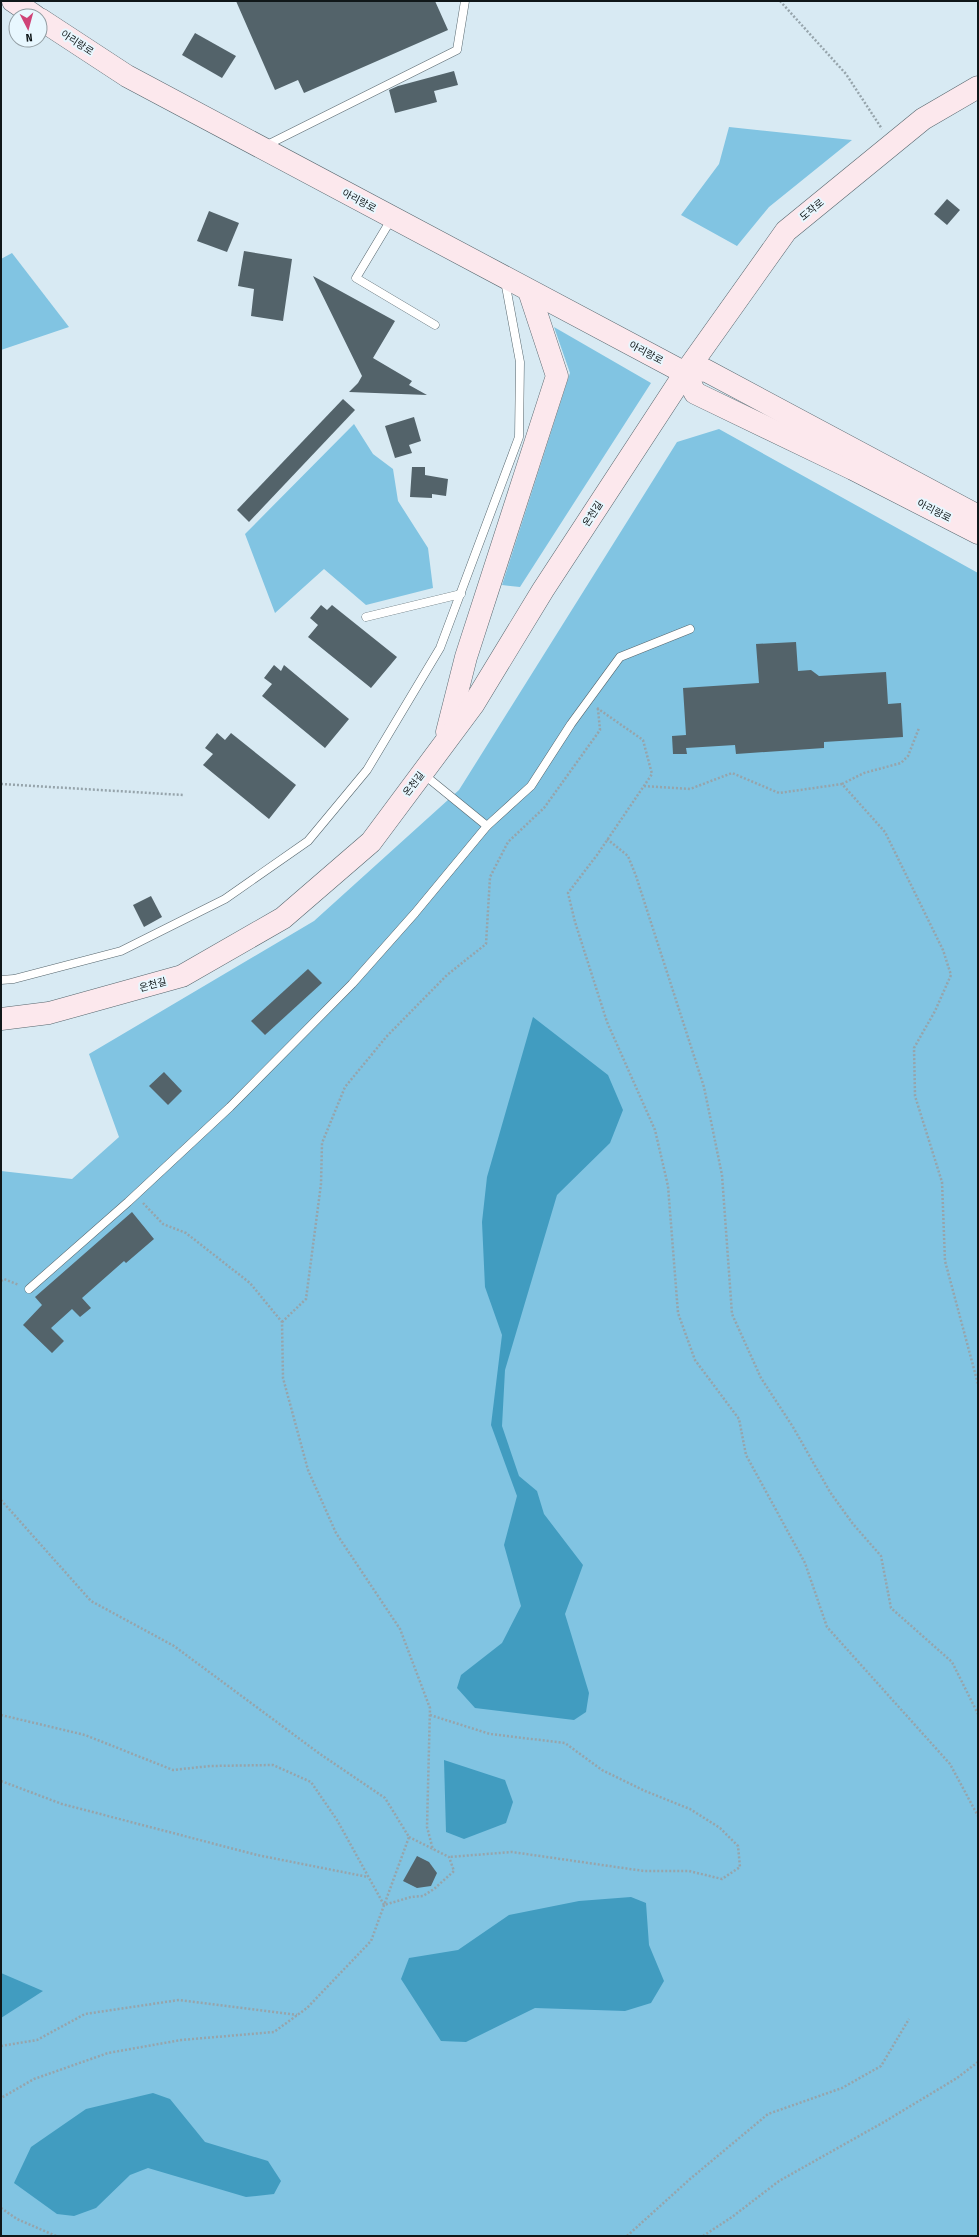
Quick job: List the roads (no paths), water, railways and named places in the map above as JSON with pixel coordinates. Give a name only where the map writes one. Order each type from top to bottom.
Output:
[{"type":"main road","points":[[12,1],[23,8]]},
{"type":"main road","name":"아리랑로","points":[[48,24],[126,76],[685,373],[695,393],[853,469],[978,533]]},
{"type":"main road","name":"도작로","points":[[685,373],[786,231],[923,119],[976,92]]},
{"type":"main road","points":[[444,743],[466,657],[557,376],[529,291]]},
{"type":"main road","name":"아리랑로","points":[[685,373],[705,370],[978,516]]},
{"type":"main road","name":"온천길","points":[[1,1018],[49,1013],[182,976],[283,918],[371,842],[473,705],[543,590],[685,373]]},
{"type":"lane","points":[[261,149],[457,50],[465,1]]},
{"type":"lane","points":[[392,218],[356,278],[435,325]]},
{"type":"lane","points":[[1,980],[14,979],[121,951],[225,899],[308,841],[367,770],[440,648],[519,437],[520,362],[505,278]]},
{"type":"lane","points":[[366,617],[461,594]]},
{"type":"lane","points":[[29,1289],[136,1195],[230,1106],[352,984],[415,913],[487,826],[532,786],[571,724],[620,657],[690,629]]},
{"type":"lane","points":[[422,773],[487,826]]}]
